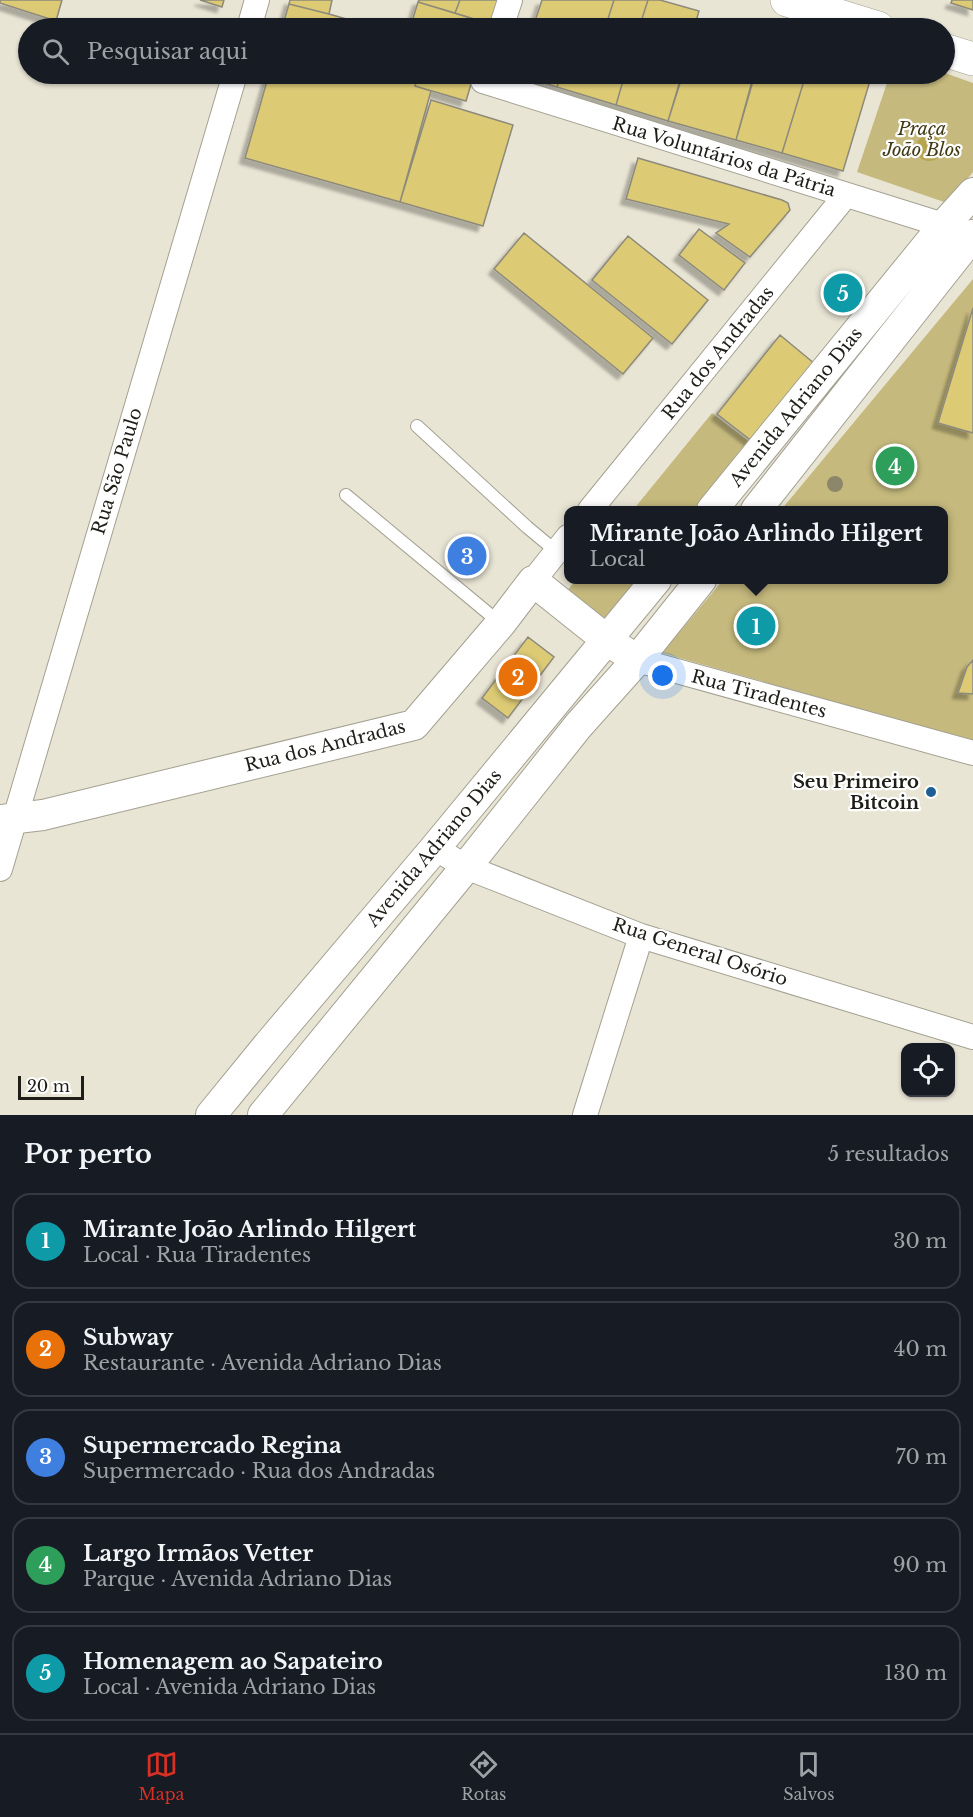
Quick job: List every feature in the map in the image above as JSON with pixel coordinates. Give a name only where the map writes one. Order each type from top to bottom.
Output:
[{"type":"main road","points":[[787,0],[846,18]]},
{"type":"main road","points":[[955,53],[973,58]]},
{"type":"street","points":[[252,18],[257,0]]},
{"type":"street","points":[[504,18],[510,0]]},
{"type":"street","name":"Rua São Paulo","points":[[0,869],[7,819],[232,84]]},
{"type":"street","name":"Rua Voluntários da Pátria","points":[[493,84],[973,235]]},
{"type":"street","name":"Avenida Adriano Dias","points":[[715,506],[944,225],[973,193]]},
{"type":"street","name":"Rua dos Andradas","points":[[593,506],[846,195]]},
{"type":"street","name":"Avenida Adriano Dias","points":[[759,506],[973,235]]},
{"type":"street","points":[[756,457],[782,478]]},
{"type":"street","name":"Rua dos Andradas","points":[[7,819],[43,815],[414,725],[501,623],[562,545]]},
{"type":"street","name":"Rua Tiradentes","points":[[533,581],[607,640],[637,660],[973,753]]},
{"type":"street","name":"Avenida Adriano Dias","points":[[211,1115],[652,584]]},
{"type":"street","name":"Avenida Adriano Dias","points":[[263,1115],[578,726],[637,660],[697,584]]},
{"type":"street","name":"Rua General Osório","points":[[435,848],[466,867],[641,936],[973,1037]]},
{"type":"street","points":[[585,1115],[641,936]]},
{"type":"lane","points":[[417,426],[526,527],[562,545]]},
{"type":"lane","points":[[345,495],[501,623]]},
{"type":"green space","name":"Praça João Blos","points":[[955,77],[973,83],[973,172],[947,203],[857,172],[887,84],[955,84]]},
{"type":"green space","points":[[973,279],[973,741],[662,653],[720,584],[948,584],[948,506],[784,506]]},
{"type":"green space","points":[[712,413],[756,447],[706,506],[636,506]]},
{"type":"green space","points":[[573,584],[644,584],[612,622],[561,598]]},
{"type":"shaded area","points":[[929,135],[938,139],[942,148],[938,157],[929,161],[920,157],[916,148],[920,139]]},
{"type":"building","points":[[0,0],[62,0],[57,18],[47,18],[0,3]]},
{"type":"building","points":[[200,0],[224,0],[222,7]]},
{"type":"building","points":[[290,0],[332,0],[329,14],[289,4]]},
{"type":"building","points":[[419,0],[460,0],[455,13],[418,2]]},
{"type":"building","points":[[460,0],[498,0],[492,18],[471,18],[455,13]]},
{"type":"building","points":[[542,0],[614,0],[608,18],[536,18]]},
{"type":"building","points":[[614,0],[648,0],[642,18],[608,18]]},
{"type":"building","points":[[648,0],[660,0],[699,11],[697,18],[642,18]]},
{"type":"building","points":[[952,0],[973,0],[973,10],[951,3]]},
{"type":"building","points":[[418,2],[470,18],[413,18]]},
{"type":"building","points":[[289,4],[343,18],[285,18]]},
{"type":"building","points":[[266,84],[416,84],[415,86],[431,91],[400,202],[245,158]]},
{"type":"building","points":[[416,84],[471,84],[466,101],[415,86]]},
{"type":"building","points":[[558,84],[622,84],[616,105],[557,87]]},
{"type":"building","points":[[622,84],[679,84],[668,121],[616,105]]},
{"type":"building","points":[[680,84],[751,84],[736,140],[668,121]]},
{"type":"building","points":[[752,84],[803,84],[782,153],[736,140]]},
{"type":"building","points":[[803,84],[869,84],[843,171],[782,153]]},
{"type":"building","points":[[431,100],[513,125],[483,226],[400,202]]},
{"type":"building","points":[[638,158],[782,200],[788,203],[790,210],[750,257],[716,233],[729,224],[626,199]]},
{"type":"building","points":[[699,229],[745,263],[724,290],[679,255]]},
{"type":"building","points":[[524,233],[653,338],[623,374],[494,269]]},
{"type":"building","points":[[628,236],[708,300],[672,344],[592,280]]},
{"type":"building","points":[[973,308],[973,433],[938,423]]},
{"type":"building","points":[[780,335],[815,364],[753,442],[717,414]]},
{"type":"building","points":[[528,637],[554,657],[508,718],[482,698]]},
{"type":"building","points":[[973,660],[973,694],[958,693],[967,667]]},
{"type":"place","name":"Homenagem ao Sapateiro","points":[[843,293]]},
{"type":"place","name":"Largo Irmãos Vetter","points":[[895,466]]},
{"type":"place","name":"Supermercado Regina","points":[[467,556]]},
{"type":"place","name":"Mirante João Arlindo Hilgert","points":[[756,626]]},
{"type":"place","name":"Subway","points":[[518,677]]},
{"type":"place","name":"Seu Primeiro Bitcoin","points":[[931,792]]}]
